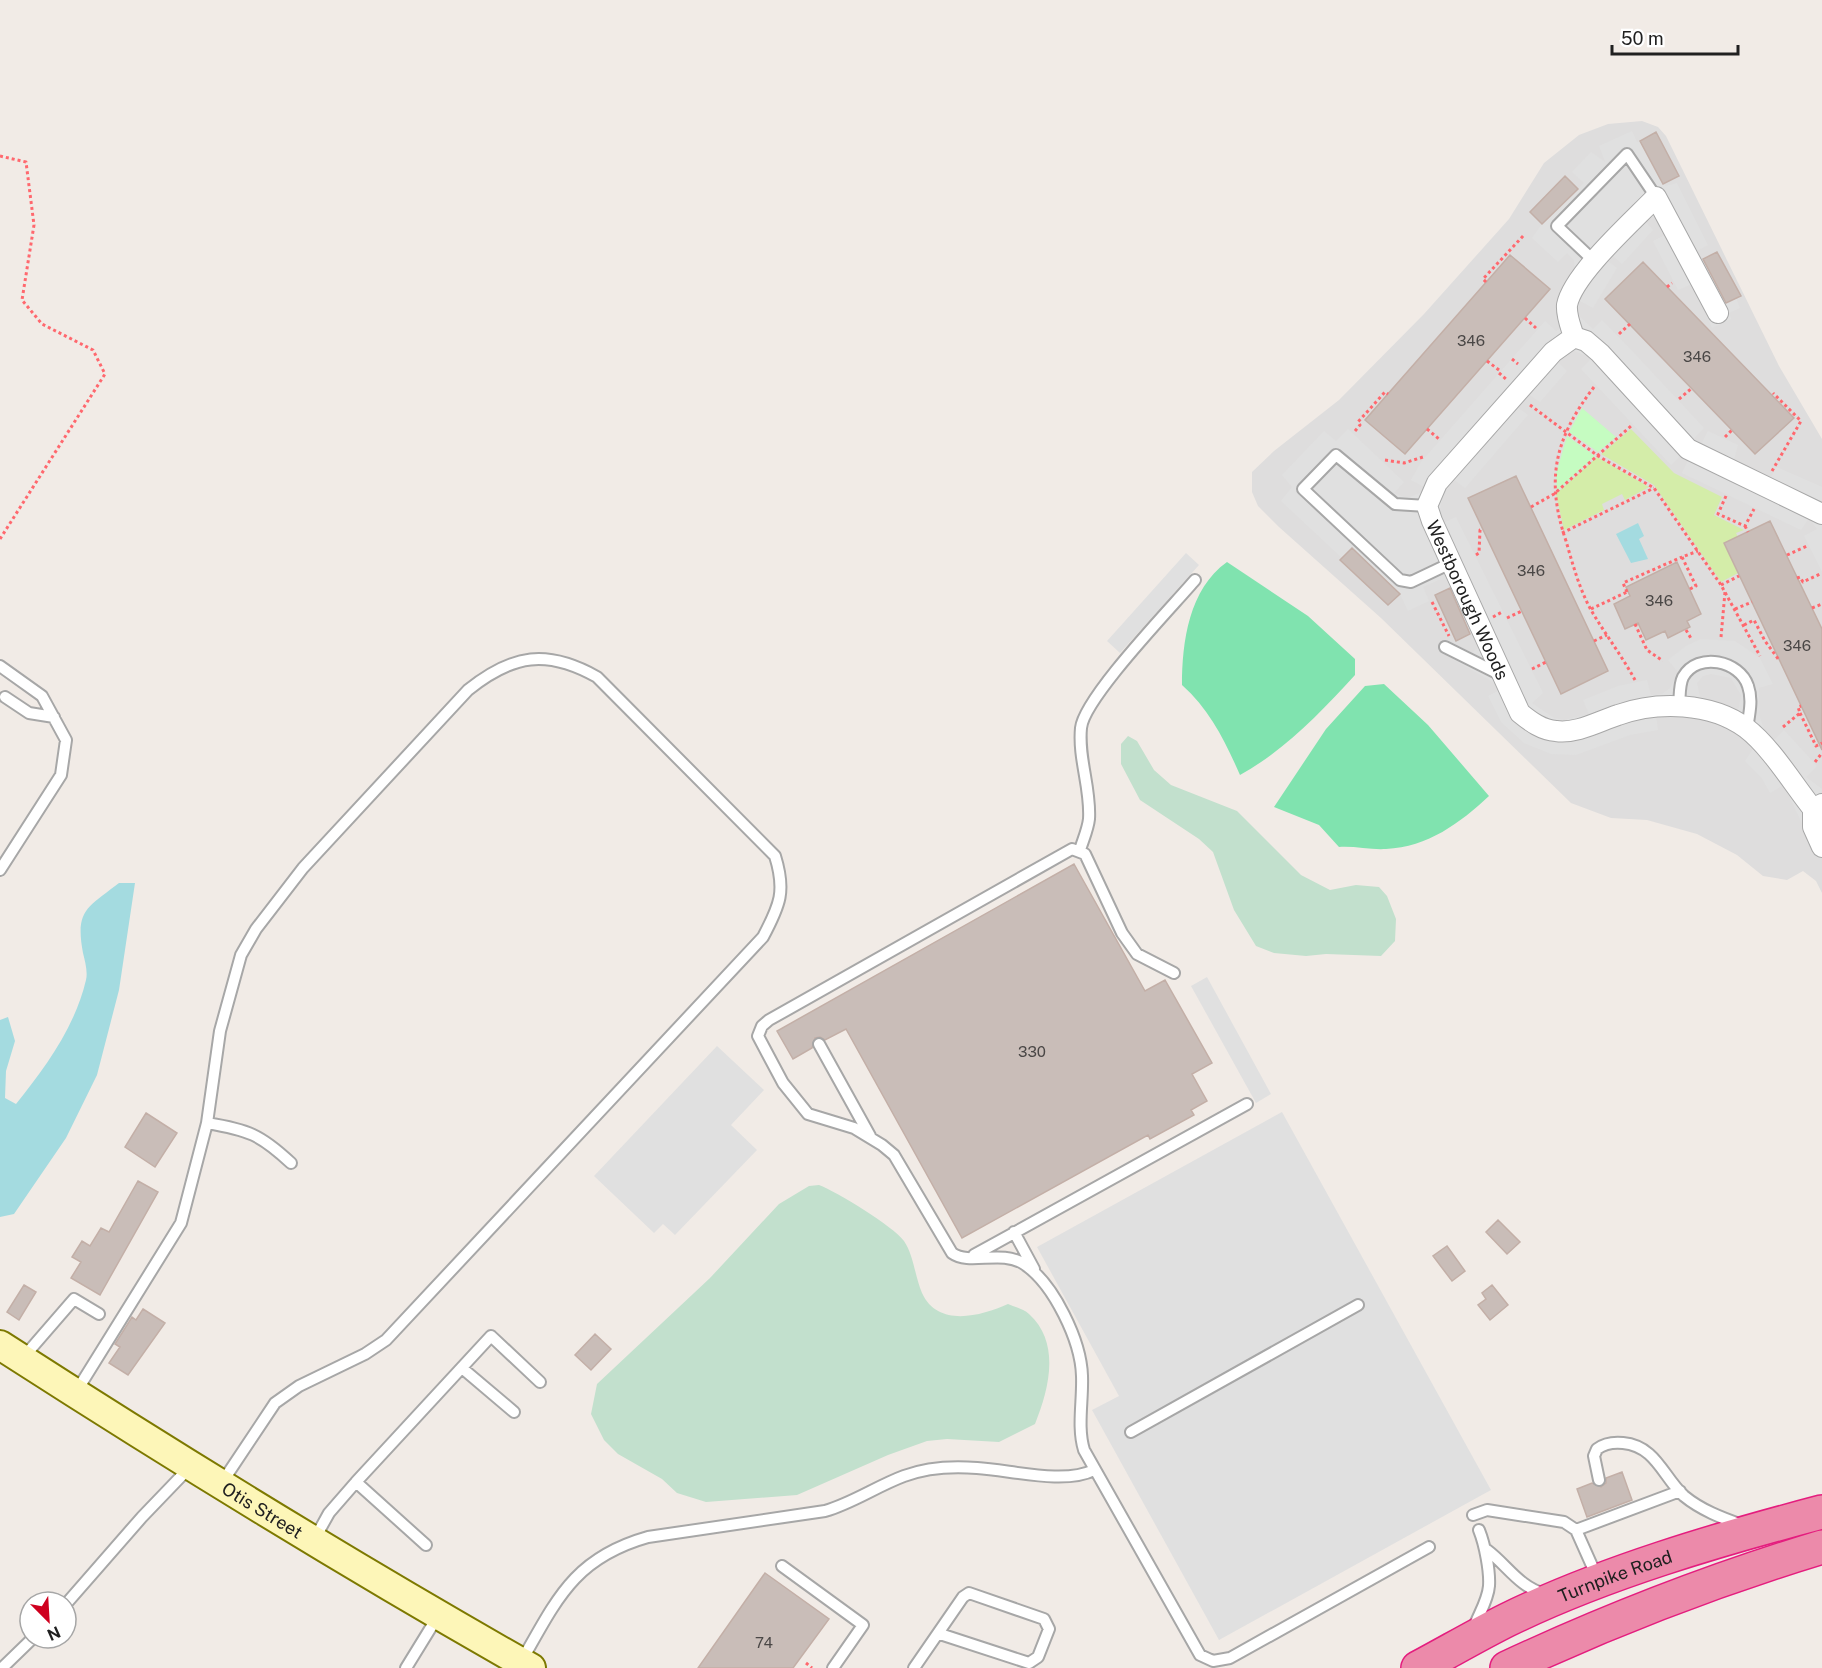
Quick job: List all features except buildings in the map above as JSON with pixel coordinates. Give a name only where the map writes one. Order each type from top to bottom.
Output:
[{"type":"highway","name":"Turnpike Road","points":[[1419,1668],[1507,1620],[1564,1596],[1754,1529],[1822,1512]]},
{"type":"highway","name":"Turnpike Road","points":[[1507,1668],[1563,1642],[1701,1585],[1822,1546]]},
{"type":"main road","name":"Otis Street","points":[[11,1352],[221,1484],[438,1616],[526,1665]]},
{"type":"street","points":[[1718,313],[1656,197],[1594,261],[1568,300],[1567,312],[1574,337],[1586,341],[1600,353],[1688,449],[1822,514]]},
{"type":"street","name":"Westborough Woods","points":[[1574,337],[1553,352],[1437,483],[1427,506],[1520,713],[1541,727],[1557,732],[1576,730],[1634,710],[1679,705]]},
{"type":"street","points":[[1679,705],[1721,716],[1747,729],[1819,809],[1813,827],[1822,847]]},
{"type":"lane","points":[[1594,261],[1557,226],[1627,154],[1656,197]]},
{"type":"lane","points":[[1427,506],[1395,504],[1336,455],[1303,489],[1400,580],[1411,582],[1451,563]]},
{"type":"lane","points":[[1080,850],[1089,819],[1087,784],[1081,759],[1082,720],[1103,687],[1195,580]]},
{"type":"lane","points":[[1445,647],[1504,677]]},
{"type":"lane","points":[[75,1393],[181,1223],[207,1123],[220,1031],[241,955],[256,928],[303,868],[468,690],[487,675],[506,665],[533,658],[554,659],[574,664],[597,678],[775,856],[783,881],[778,909],[763,937],[386,1340],[365,1354],[299,1386],[275,1403],[221,1484]]},
{"type":"lane","points":[[1679,705],[1683,678],[1689,671],[1712,662],[1723,662],[1735,668],[1743,676],[1748,687],[1750,698],[1747,729]]},
{"type":"lane","points":[[0,666],[42,696],[66,740],[61,775],[0,870]]},
{"type":"lane","points":[[5,697],[28,713],[54,717]]},
{"type":"lane","points":[[1039,1277],[1019,1261],[1008,1258],[968,1258],[952,1253],[907,1173],[894,1155],[854,1128],[808,1114],[783,1083],[763,1047],[758,1036],[762,1026],[1069,850],[1080,850],[1086,855],[1122,933],[1137,954],[1174,973]]},
{"type":"lane","points":[[819,1044],[870,1137]]},
{"type":"lane","points":[[968,1258],[1247,1104]]},
{"type":"lane","points":[[207,1123],[247,1130],[271,1143],[291,1163]]},
{"type":"lane","points":[[1014,1232],[1066,1319],[1079,1351],[1082,1375],[1082,1443],[1193,1647],[1203,1657],[1213,1661],[1230,1658],[1429,1547]]},
{"type":"lane","points":[[11,1352],[74,1299],[99,1314]]},
{"type":"lane","points":[[1131,1432],[1358,1305]]},
{"type":"lane","points":[[314,1540],[329,1513],[491,1336],[540,1382]]},
{"type":"lane","points":[[462,1368],[514,1412]]},
{"type":"lane","points":[[1599,1480],[1594,1456],[1597,1449],[1614,1442],[1634,1444],[1662,1466],[1680,1491],[1717,1516],[1754,1529]]},
{"type":"lane","points":[[78,1590],[141,1517],[192,1466]]},
{"type":"lane","points":[[526,1665],[575,1577],[595,1559],[620,1545],[648,1537],[825,1511],[844,1505],[903,1476],[930,1468],[976,1468],[1078,1477],[1095,1470]]},
{"type":"lane","points":[[356,1482],[426,1545]]},
{"type":"lane","points":[[1576,1530],[1612,1512],[1680,1491]]},
{"type":"lane","points":[[1473,1515],[1487,1510],[1564,1522],[1576,1530],[1599,1583]]},
{"type":"lane","points":[[1469,1641],[1489,1586],[1485,1565],[1487,1550],[1479,1530]]},
{"type":"lane","points":[[1487,1550],[1501,1560],[1515,1578],[1535,1591],[1564,1596]]},
{"type":"lane","points":[[782,1566],[864,1625],[834,1668]]},
{"type":"lane","points":[[914,1668],[940,1634],[963,1597],[969,1593],[1044,1619],[1049,1629],[1038,1657],[1029,1663],[940,1634]]},
{"type":"lane","points":[[406,1668],[438,1616]]},
{"type":"lane","points":[[1528,1668],[1563,1642]]},
{"type":"lane","points":[[2,1668],[21,1650]]},
{"type":"path","points":[[0,156],[26,162],[33,225],[22,300],[42,324],[93,350],[105,374],[0,539]]},
{"type":"path","points":[[1486,282],[1483,279],[1524,235]]},
{"type":"path","points":[[1667,287],[1672,283]]},
{"type":"path","points":[[1525,318],[1536,328]]},
{"type":"path","points":[[1619,334],[1630,324]]},
{"type":"path","points":[[1487,361],[1499,370]]},
{"type":"path","points":[[1594,387],[1566,433],[1554,472],[1554,494],[1562,533],[1580,587],[1606,635],[1635,680]]},
{"type":"path","points":[[1679,399],[1692,388]]},
{"type":"path","points":[[1355,432],[1360,425],[1358,422],[1385,392],[1388,394]]},
{"type":"path","points":[[1770,475],[1801,421],[1773,393]]},
{"type":"path","points":[[1523,400],[1598,456],[1654,488],[1721,585],[1760,656]]},
{"type":"path","points":[[1531,507],[1554,494],[1631,426]]},
{"type":"path","points":[[1427,429],[1439,439]]},
{"type":"path","points":[[1725,436],[1732,430]]},
{"type":"path","points":[[1385,460],[1404,463],[1423,457]]},
{"type":"path","points":[[1562,533],[1654,488]]},
{"type":"path","points":[[1726,496],[1718,514],[1745,526],[1748,532]]},
{"type":"path","points":[[1745,526],[1754,509]]},
{"type":"path","points":[[1476,555],[1479,553],[1480,531],[1483,529]]},
{"type":"path","points":[[1787,555],[1807,546]]},
{"type":"path","points":[[1591,609],[1628,592],[1623,583],[1698,551]]},
{"type":"path","points":[[1682,557],[1696,586],[1690,589]]},
{"type":"path","points":[[1797,578],[1800,577],[1803,582],[1820,574]]},
{"type":"path","points":[[1721,585],[1739,576]]},
{"type":"path","points":[[1721,637],[1725,592]]},
{"type":"path","points":[[1432,602],[1450,639],[1445,647]]},
{"type":"path","points":[[1735,609],[1752,602]]},
{"type":"path","points":[[1812,608],[1822,604]]},
{"type":"path","points":[[1507,618],[1522,611]]},
{"type":"path","points":[[1744,625],[1754,620],[1765,641],[1779,660]]},
{"type":"path","points":[[1635,624],[1647,650],[1663,661]]},
{"type":"path","points":[[1686,630],[1692,640]]},
{"type":"path","points":[[1594,641],[1606,635]]},
{"type":"path","points":[[1532,669],[1546,662]]},
{"type":"path","points":[[1801,706],[1798,707],[1800,713],[1816,746],[1822,743]]},
{"type":"path","points":[[1783,727],[1800,713]]},
{"type":"path","points":[[1815,762],[1822,753]]},
{"type":"path","points":[[806,1663],[812,1668]]},
{"type":"shaded area","points":[[1642,121],[1658,127],[1666,136],[1779,366],[1822,439],[1822,893],[1816,881],[1803,871],[1787,880],[1763,876],[1737,855],[1697,834],[1647,820],[1611,818],[1571,803],[1381,618],[1279,527],[1258,506],[1252,492],[1252,472],[1274,451],[1339,400],[1424,314],[1509,219],[1544,163],[1579,135],[1608,124]]},
{"type":"shaded area","points":[[1632,131],[1665,186],[1677,183],[1708,245],[1697,251],[1697,254],[1724,303],[1736,298],[1740,308],[1729,313],[1731,319],[1712,328],[1692,284],[1678,290],[1653,241],[1665,235],[1657,218],[1649,216],[1643,219],[1653,230],[1622,264],[1611,254],[1606,260],[1617,268],[1593,308],[1580,301],[1577,314],[1593,329],[1602,320],[1635,354],[1704,428],[1694,438],[1699,444],[1702,443],[1708,431],[1738,445],[1734,460],[1767,477],[1772,476],[1776,467],[1822,487],[1822,572],[1804,536],[1817,529],[1809,518],[1801,530],[1682,473],[1688,461],[1681,455],[1671,465],[1581,369],[1590,360],[1589,357],[1574,351],[1557,361],[1567,371],[1540,402],[1528,394],[1517,407],[1528,415],[1465,488],[1453,479],[1444,488],[1439,515],[1443,523],[1456,517],[1543,693],[1532,703],[1554,718],[1564,720],[1589,714],[1583,700],[1618,686],[1647,680],[1651,695],[1662,694],[1670,688],[1678,672],[1668,660],[1686,646],[1701,639],[1735,641],[1760,658],[1773,684],[1759,688],[1760,718],[1764,729],[1774,740],[1784,730],[1817,766],[1806,777],[1822,789],[1822,844],[1814,848],[1785,788],[1782,786],[1770,793],[1761,777],[1745,761],[1753,749],[1752,746],[1728,728],[1695,716],[1656,715],[1658,730],[1630,735],[1576,755],[1551,754],[1524,743],[1501,722],[1488,696],[1500,690],[1500,686],[1440,652],[1447,640],[1472,653],[1479,647],[1447,580],[1439,580],[1423,587],[1429,601],[1408,611],[1400,594],[1352,548],[1342,558],[1281,501],[1292,487],[1282,475],[1324,431],[1336,441],[1348,429],[1404,482],[1394,493],[1407,498],[1420,493],[1424,487],[1411,480],[1421,462],[1545,321],[1556,331],[1560,329],[1575,271],[1574,260],[1567,253],[1558,262],[1532,238],[1542,224],[1584,183],[1572,172],[1591,152],[1605,162],[1599,146]],"holes":[[[1711,674],[1731,678],[1741,695],[1739,708],[1734,710],[1700,697],[1697,683],[1703,676]]]},
{"type":"shaded area","points":[[1186,553],[1199,565],[1120,653],[1107,641]]},
{"type":"shaded area","points":[[1207,977],[1271,1094],[1256,1103],[1191,986]]},
{"type":"shaded area","points":[[717,1046],[764,1090],[731,1125],[757,1150],[675,1235],[663,1224],[654,1233],[594,1176]]},
{"type":"shaded area","points":[[1282,1112],[1491,1490],[1219,1640],[1092,1410],[1119,1396],[1037,1247]]},
{"type":"green space","points":[[1582,408],[1616,437],[1598,452],[1569,432]]},
{"type":"green space","points":[[1631,429],[1674,473],[1722,497],[1714,515],[1744,530],[1736,533],[1738,537],[1724,544],[1738,573],[1721,582],[1654,485],[1601,454]]},
{"type":"green space","points":[[1567,436],[1595,456],[1557,491],[1556,474]]},
{"type":"green space","points":[[1597,457],[1649,487],[1625,500],[1622,494],[1602,504],[1604,510],[1564,530],[1556,494]]},
{"type":"green space","points":[[1227,562],[1308,616],[1355,659],[1355,675],[1329,703],[1287,742],[1240,775],[1216,727],[1201,705],[1182,685],[1186,634],[1196,601],[1214,573]]},
{"type":"green space","points":[[1384,684],[1428,725],[1489,796],[1455,824],[1416,844],[1386,849],[1339,847],[1319,825],[1274,807],[1326,729],[1365,686]]},
{"type":"green space","points":[[1128,736],[1137,741],[1154,770],[1171,785],[1237,811],[1301,875],[1330,890],[1356,885],[1379,887],[1387,896],[1396,919],[1395,941],[1381,956],[1326,954],[1306,956],[1274,953],[1256,946],[1234,910],[1213,852],[1199,839],[1140,800],[1121,764],[1121,744]]},
{"type":"green space","points":[[819,1185],[864,1210],[889,1227],[904,1241],[922,1293],[929,1304],[938,1311],[949,1315],[973,1315],[1008,1304],[1029,1314],[1039,1326],[1049,1352],[1048,1381],[1035,1424],[999,1442],[947,1439],[927,1441],[888,1455],[797,1495],[706,1502],[677,1493],[662,1479],[618,1454],[604,1440],[591,1414],[597,1384],[710,1278],[779,1204],[809,1186]]},
{"type":"water","points":[[1638,523],[1644,536],[1639,539],[1648,559],[1631,563],[1616,534]]},
{"type":"water","points":[[119,883],[135,883],[119,990],[97,1075],[66,1138],[14,1214],[0,1217],[0,1020],[8,1017],[15,1041],[6,1071],[5,1098],[16,1104],[58,1046],[81,997],[87,974],[81,939],[82,919],[91,905]]}]
